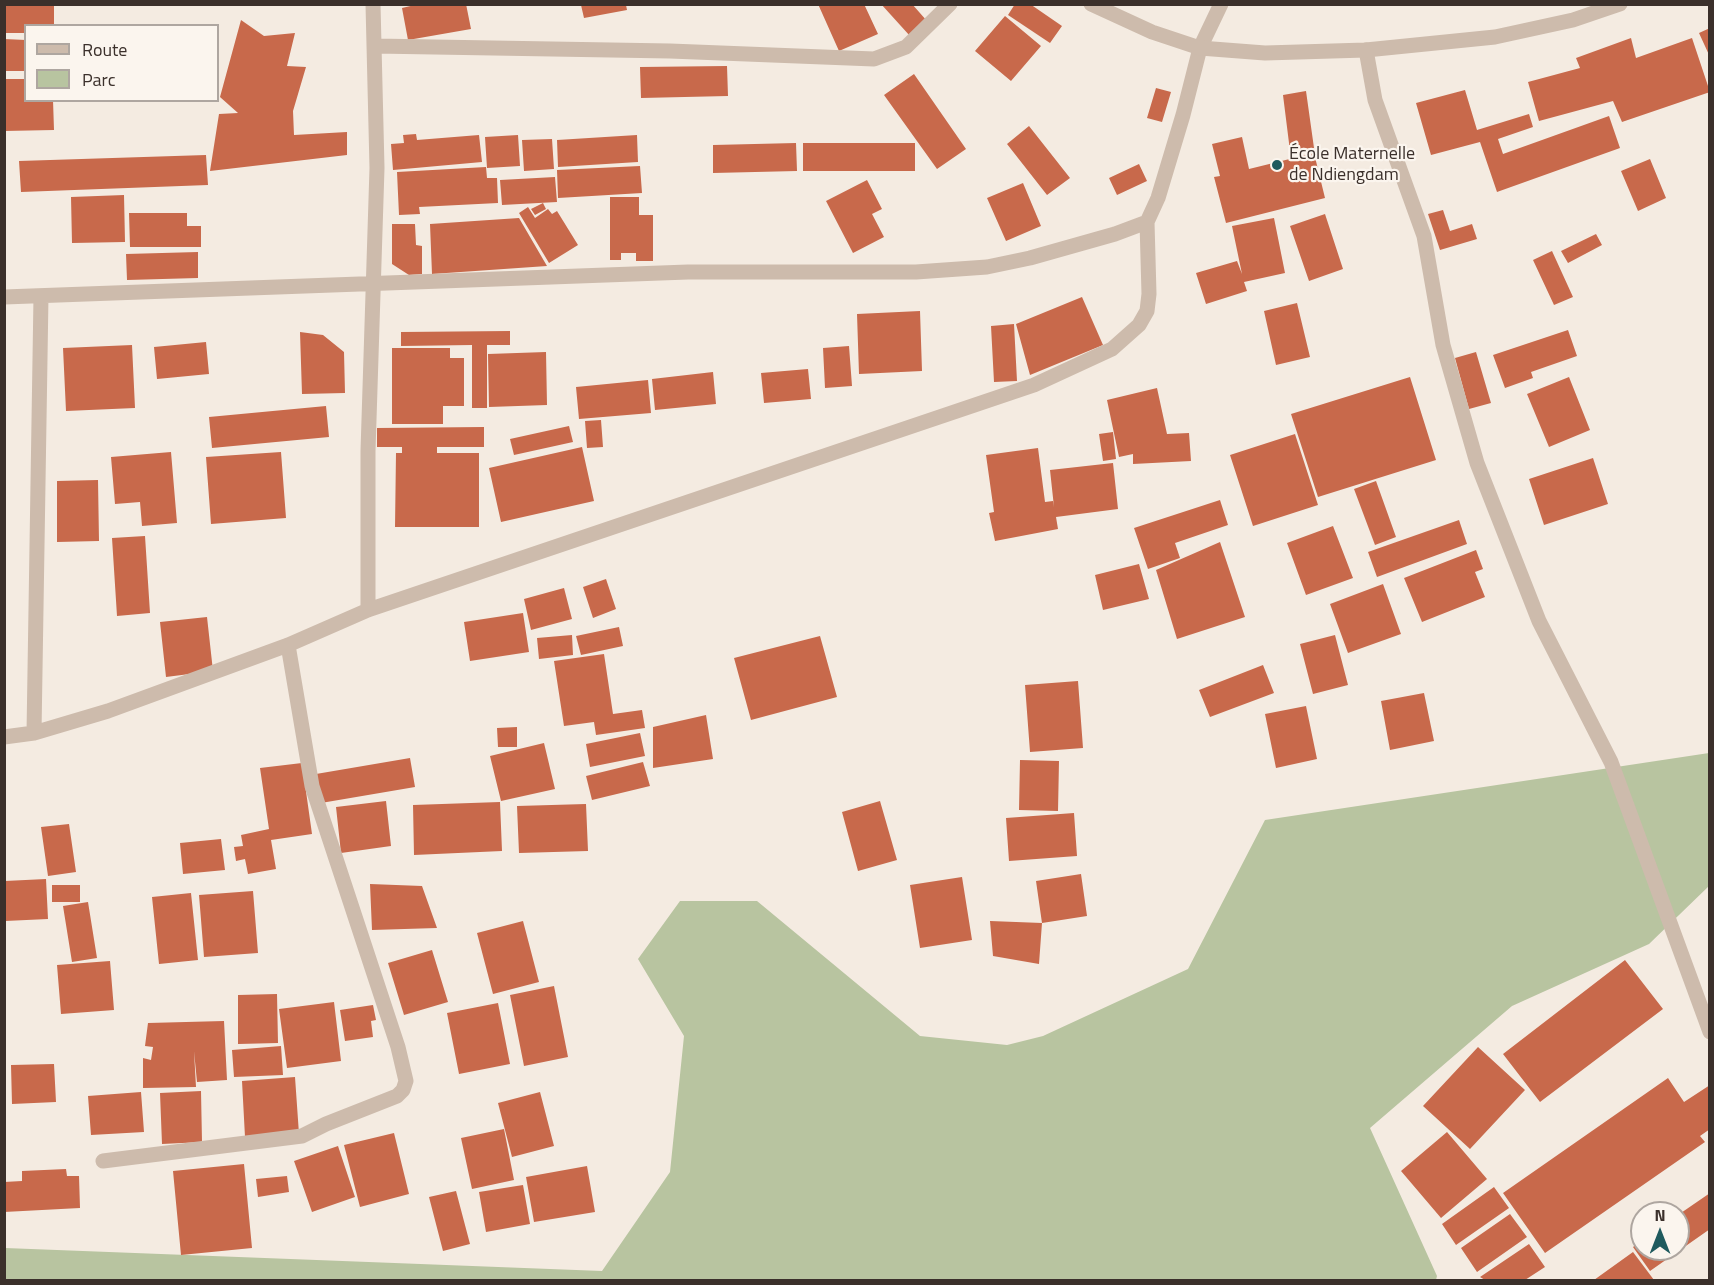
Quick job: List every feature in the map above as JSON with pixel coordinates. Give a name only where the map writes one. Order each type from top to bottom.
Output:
[{"type":"street","points":[[368,610],[368,451],[377,168],[373,4]]},
{"type":"street","points":[[375,46],[670,51],[874,59],[906,47],[950,4]]},
{"type":"street","points":[[1091,4],[1142,28],[1200,48],[1265,53],[1366,50],[1495,37],[1573,20],[1620,4]]},
{"type":"street","points":[[4,737],[34,733],[108,711],[288,645],[368,610],[1023,388],[1112,349],[1139,325],[1147,311],[1147,222],[1158,198],[1177,136],[1200,48],[1221,4]]},
{"type":"street","points":[[1366,50],[1375,100],[1424,236],[1443,345],[1478,464],[1539,621],[1611,762],[1710,1032]]},
{"type":"street","points":[[4,297],[688,272],[959,270],[1030,258],[1104,238],[1147,222]]},
{"type":"street","points":[[34,733],[42,296]]},
{"type":"street","points":[[103,1161],[302,1136],[397,1096],[403,1090],[406,1081],[398,1047],[312,786],[288,645]]},
{"type":"green space","points":[[1709,753],[1709,886],[1649,944],[1512,1006],[1370,1128],[1437,1276],[1436,1280],[5,1280],[5,1248],[602,1271],[670,1172],[684,1036],[638,959],[680,901],[757,901],[920,1036],[1007,1045],[1043,1036],[1188,969],[1265,820]]},
{"type":"building","points":[[4,4],[54,4],[54,24],[24,24],[24,33],[4,33]]},
{"type":"building","points":[[419,4],[466,4],[471,29],[408,40],[402,8]]},
{"type":"building","points":[[818,4],[864,4],[878,34],[839,51]]},
{"type":"building","points":[[881,4],[912,4],[927,21],[910,36]]},
{"type":"building","points":[[1015,4],[1030,4],[1062,26],[1050,43],[1008,15]]},
{"type":"building","points":[[581,5],[626,5],[627,10],[584,18]]},
{"type":"building","points":[[1005,16],[1041,46],[1011,81],[975,51]]},
{"type":"building","points":[[241,20],[264,36],[295,33],[287,66],[306,67],[293,111],[294,135],[347,132],[347,155],[210,171],[219,114],[238,113],[220,97]]},
{"type":"building","points":[[1710,28],[1710,57],[1699,33]]},
{"type":"building","points":[[1631,38],[1636,58],[1692,38],[1710,92],[1622,122],[1613,101],[1539,121],[1528,82],[1580,68],[1576,58]]},
{"type":"building","points":[[4,39],[24,40],[24,71],[4,71]]},
{"type":"building","points":[[727,66],[728,96],[641,98],[640,67]]},
{"type":"building","points":[[914,74],[966,149],[937,169],[884,95]]},
{"type":"building","points":[[4,79],[24,79],[24,102],[53,102],[54,130],[4,131]]},
{"type":"building","points":[[1156,88],[1171,92],[1162,122],[1147,118]]},
{"type":"building","points":[[1465,90],[1477,130],[1529,114],[1533,127],[1498,139],[1503,154],[1609,116],[1620,148],[1497,192],[1480,142],[1431,155],[1416,103]]},
{"type":"building","points":[[1306,91],[1314,148],[1290,151],[1283,95]]},
{"type":"building","points":[[1029,126],[1070,178],[1047,195],[1007,144]]},
{"type":"building","points":[[416,134],[417,140],[479,135],[482,162],[393,170],[391,144],[404,143],[403,135]]},
{"type":"building","points":[[518,135],[520,166],[487,168],[485,137]]},
{"type":"building","points":[[637,135],[638,162],[558,167],[557,140]]},
{"type":"building","points":[[1242,137],[1249,169],[1314,153],[1325,198],[1226,223],[1214,177],[1220,176],[1212,144]]},
{"type":"building","points":[[552,139],[554,169],[524,171],[522,140]]},
{"type":"building","points":[[796,143],[797,171],[713,173],[713,145]]},
{"type":"building","points":[[803,143],[915,143],[915,171],[803,171]]},
{"type":"building","points":[[206,155],[208,185],[21,192],[19,161]]},
{"type":"building","points":[[1650,159],[1666,198],[1638,211],[1621,171]]},
{"type":"building","points":[[1139,164],[1147,181],[1117,195],[1109,178]]},
{"type":"building","points":[[640,166],[642,193],[558,198],[557,170]]},
{"type":"building","points":[[486,167],[487,178],[497,178],[498,203],[419,207],[420,214],[399,215],[397,172]]},
{"type":"building","points":[[555,177],[557,202],[502,205],[500,180]]},
{"type":"building","points":[[867,180],[882,209],[872,214],[884,237],[853,253],[826,201]]},
{"type":"building","points":[[1023,183],[1041,226],[1006,241],[987,198]]},
{"type":"building","points":[[124,195],[125,242],[72,243],[71,197]]},
{"type":"building","points":[[610,197],[639,197],[639,215],[653,215],[653,261],[636,261],[636,253],[621,253],[621,260],[610,260]]},
{"type":"building","points":[[543,203],[546,209],[535,215],[531,209]]},
{"type":"building","points":[[528,207],[535,218],[548,209],[552,214],[557,211],[578,245],[549,263],[519,213]]},
{"type":"building","points":[[1443,210],[1450,231],[1472,224],[1477,239],[1440,250],[1428,214]]},
{"type":"building","points":[[129,213],[187,213],[187,226],[201,226],[201,247],[130,247]]},
{"type":"building","points":[[1325,214],[1343,269],[1309,281],[1290,226]]},
{"type":"building","points":[[519,218],[547,266],[432,274],[430,224]]},
{"type":"building","points":[[1274,218],[1285,273],[1244,282],[1247,291],[1206,304],[1196,273],[1237,261],[1242,274],[1232,226]]},
{"type":"building","points":[[392,224],[415,224],[416,245],[422,246],[422,274],[409,275],[392,264]]},
{"type":"building","points":[[1596,234],[1602,245],[1568,263],[1561,251]]},
{"type":"building","points":[[1552,251],[1573,297],[1554,305],[1533,260]]},
{"type":"building","points":[[198,252],[198,278],[127,280],[126,254]]},
{"type":"building","points":[[1082,297],[1103,345],[1030,375],[1016,324]]},
{"type":"building","points":[[1297,303],[1310,357],[1276,365],[1264,311]]},
{"type":"building","points":[[920,311],[922,371],[859,374],[857,314]]},
{"type":"building","points":[[1014,324],[1017,381],[994,382],[991,326]]},
{"type":"building","points":[[1568,330],[1577,356],[1531,372],[1533,378],[1505,388],[1493,355]]},
{"type":"building","points":[[510,331],[510,345],[487,345],[487,408],[472,408],[472,345],[401,346],[401,332]]},
{"type":"building","points":[[300,332],[323,335],[344,352],[345,393],[302,394]]},
{"type":"building","points":[[206,342],[209,374],[157,379],[154,347]]},
{"type":"building","points":[[132,345],[135,408],[66,411],[63,348]]},
{"type":"building","points":[[849,346],[852,386],[825,388],[823,348]]},
{"type":"building","points":[[392,348],[450,348],[450,358],[464,358],[464,406],[443,406],[443,424],[392,424]]},
{"type":"building","points":[[546,352],[547,405],[489,407],[488,354]]},
{"type":"building","points":[[1476,352],[1491,403],[1469,409],[1455,358]]},
{"type":"building","points":[[808,369],[811,399],[764,403],[761,373]]},
{"type":"building","points":[[713,372],[716,404],[655,410],[652,379]]},
{"type":"building","points":[[1410,377],[1436,460],[1318,497],[1291,414]]},
{"type":"building","points":[[1569,377],[1590,430],[1549,447],[1527,394]]},
{"type":"building","points":[[648,380],[651,413],[579,419],[576,387]]},
{"type":"building","points":[[1157,388],[1167,434],[1189,433],[1191,461],[1133,464],[1133,454],[1119,457],[1107,400]]},
{"type":"building","points":[[326,406],[329,437],[212,448],[209,417]]},
{"type":"building","points":[[601,420],[603,447],[587,448],[585,421]]},
{"type":"building","points":[[569,426],[573,442],[514,455],[510,439]]},
{"type":"building","points":[[484,427],[484,447],[437,447],[437,453],[479,453],[479,527],[395,527],[396,453],[402,453],[402,447],[377,447],[377,428]]},
{"type":"building","points":[[1113,432],[1116,459],[1103,461],[1099,434]]},
{"type":"building","points":[[1295,434],[1318,505],[1253,526],[1230,455]]},
{"type":"building","points":[[582,447],[594,501],[501,522],[489,468]]},
{"type":"building","points":[[1038,448],[1045,502],[1053,501],[1054,507],[1050,470],[1113,463],[1118,509],[1056,517],[1058,529],[995,541],[989,513],[994,512],[986,455]]},
{"type":"building","points":[[171,452],[177,523],[142,526],[140,502],[115,504],[111,457]]},
{"type":"building","points":[[281,452],[286,518],[211,524],[206,457]]},
{"type":"building","points":[[1593,458],[1608,504],[1544,525],[1529,479]]},
{"type":"building","points":[[98,480],[99,541],[57,542],[57,481]]},
{"type":"building","points":[[1376,481],[1396,537],[1375,545],[1354,489]]},
{"type":"building","points":[[1220,500],[1228,525],[1175,543],[1180,558],[1148,569],[1134,528]]},
{"type":"building","points":[[1459,520],[1467,544],[1377,577],[1368,552]]},
{"type":"building","points":[[1333,526],[1353,578],[1306,595],[1287,543]]},
{"type":"building","points":[[145,536],[150,613],[117,616],[112,538]]},
{"type":"building","points":[[1220,542],[1245,617],[1177,639],[1156,570]]},
{"type":"building","points":[[1476,550],[1483,569],[1475,572],[1485,597],[1422,622],[1404,578]]},
{"type":"building","points":[[1139,564],[1149,599],[1103,610],[1095,575]]},
{"type":"building","points":[[606,579],[616,609],[593,618],[583,587]]},
{"type":"building","points":[[1383,584],[1401,634],[1348,653],[1330,604]]},
{"type":"building","points":[[564,588],[572,619],[531,630],[524,599]]},
{"type":"building","points":[[523,613],[529,652],[470,661],[464,622]]},
{"type":"building","points":[[207,617],[213,671],[166,677],[160,622]]},
{"type":"building","points":[[619,627],[623,646],[581,655],[576,636]]},
{"type":"building","points":[[572,635],[573,655],[539,659],[537,638]]},
{"type":"building","points":[[1335,635],[1348,685],[1313,694],[1300,644]]},
{"type":"building","points":[[820,636],[837,697],[751,720],[734,658]]},
{"type":"building","points":[[604,654],[613,714],[642,710],[645,728],[596,735],[594,722],[564,726],[554,661]]},
{"type":"building","points":[[1263,665],[1274,693],[1210,717],[1199,690]]},
{"type":"building","points":[[1078,681],[1083,748],[1030,752],[1025,685]]},
{"type":"building","points":[[1424,693],[1434,741],[1390,750],[1381,701]]},
{"type":"building","points":[[1306,706],[1317,759],[1276,768],[1265,714]]},
{"type":"building","points":[[706,715],[713,759],[653,768],[653,727]]},
{"type":"building","points":[[517,727],[517,747],[498,747],[497,728]]},
{"type":"building","points":[[640,733],[645,756],[590,767],[586,744]]},
{"type":"building","points":[[544,743],[555,789],[501,801],[490,756]]},
{"type":"building","points":[[410,758],[415,787],[321,803],[316,774]]},
{"type":"building","points":[[1020,760],[1059,761],[1058,811],[1019,810]]},
{"type":"building","points":[[643,762],[650,786],[592,800],[586,776]]},
{"type":"building","points":[[302,763],[312,834],[271,840],[276,869],[248,874],[245,859],[236,861],[234,847],[243,846],[241,835],[269,829],[260,768]]},
{"type":"building","points":[[386,801],[391,846],[341,853],[336,807]]},
{"type":"building","points":[[880,801],[897,860],[858,871],[842,812]]},
{"type":"building","points":[[500,802],[502,851],[414,855],[413,805]]},
{"type":"building","points":[[586,804],[588,851],[519,853],[517,806]]},
{"type":"building","points":[[1074,813],[1077,856],[1009,861],[1006,818]]},
{"type":"building","points":[[69,824],[76,872],[48,876],[41,827]]},
{"type":"building","points":[[221,839],[225,870],[183,874],[180,843]]},
{"type":"building","points":[[1081,874],[1087,916],[1042,923],[1036,881]]},
{"type":"building","points":[[962,877],[972,940],[920,948],[910,885]]},
{"type":"building","points":[[46,879],[48,919],[5,921],[5,881]]},
{"type":"building","points":[[370,884],[422,886],[437,928],[372,930]]},
{"type":"building","points":[[52,885],[80,885],[80,902],[52,902]]},
{"type":"building","points":[[253,891],[258,953],[204,957],[199,895]]},
{"type":"building","points":[[191,893],[198,960],[159,964],[152,897]]},
{"type":"building","points":[[88,902],[97,958],[72,962],[63,906]]},
{"type":"building","points":[[523,921],[539,982],[493,994],[477,933]]},
{"type":"building","points":[[990,921],[1042,923],[1039,964],[993,956]]},
{"type":"building","points":[[432,950],[448,1002],[404,1015],[388,963]]},
{"type":"building","points":[[1625,960],[1663,1009],[1540,1102],[1503,1054]]},
{"type":"building","points":[[110,961],[114,1010],[61,1014],[57,965]]},
{"type":"building","points":[[554,986],[568,1057],[524,1066],[510,995]]},
{"type":"building","points":[[277,994],[278,1043],[238,1044],[238,995]]},
{"type":"building","points":[[334,1002],[341,1061],[287,1068],[279,1009]]},
{"type":"building","points":[[498,1003],[510,1064],[459,1074],[447,1013]]},
{"type":"building","points":[[373,1005],[376,1020],[371,1021],[373,1037],[345,1041],[340,1010]]},
{"type":"building","points":[[224,1021],[227,1080],[197,1082],[194,1051],[196,1087],[143,1088],[143,1058],[151,1060],[153,1047],[145,1046],[148,1023]]},
{"type":"building","points":[[281,1046],[283,1075],[234,1077],[232,1050]]},
{"type":"building","points":[[1478,1047],[1525,1090],[1470,1149],[1423,1106]]},
{"type":"building","points":[[54,1064],[56,1102],[12,1104],[11,1065]]},
{"type":"building","points":[[295,1077],[299,1134],[245,1137],[242,1081]]},
{"type":"building","points":[[1668,1078],[1684,1102],[1710,1085],[1710,1129],[1700,1136],[1705,1142],[1545,1253],[1503,1193]]},
{"type":"building","points":[[201,1091],[202,1142],[162,1144],[160,1093]]},
{"type":"building","points":[[141,1092],[144,1132],[91,1135],[88,1096]]},
{"type":"building","points":[[540,1092],[554,1146],[512,1157],[498,1103]]},
{"type":"building","points":[[504,1129],[514,1180],[472,1189],[461,1138]]},
{"type":"building","points":[[1447,1132],[1487,1179],[1441,1218],[1401,1171]]},
{"type":"building","points":[[394,1133],[409,1194],[360,1207],[344,1145]]},
{"type":"building","points":[[338,1146],[355,1197],[312,1212],[294,1161]]},
{"type":"building","points":[[244,1164],[252,1248],[181,1255],[173,1171]]},
{"type":"building","points":[[587,1166],[595,1212],[534,1222],[526,1177]]},
{"type":"building","points":[[66,1169],[67,1176],[79,1176],[80,1208],[4,1212],[4,1182],[22,1181],[22,1171]]},
{"type":"building","points":[[287,1176],[289,1192],[258,1197],[256,1179]]},
{"type":"building","points":[[523,1185],[530,1224],[486,1232],[479,1192]]},
{"type":"building","points":[[1494,1187],[1509,1208],[1456,1245],[1442,1224]]},
{"type":"building","points":[[456,1191],[470,1244],[443,1251],[429,1197]]},
{"type":"building","points":[[1710,1193],[1710,1229],[1690,1243],[1690,1207]]},
{"type":"building","points":[[1510,1214],[1527,1237],[1477,1272],[1461,1248]]},
{"type":"building","points":[[1529,1244],[1545,1267],[1525,1280],[1485,1280],[1480,1277]]},
{"type":"building","points":[[1630,1254],[1630,1261],[1640,1261],[1654,1280],[1594,1280]]},
{"type":"building","points":[[1643,1261],[1664,1261],[1650,1271]]},
{"type":"place","name":"École Maternelle de Ndiengdam","points":[[1277,165]]}]
